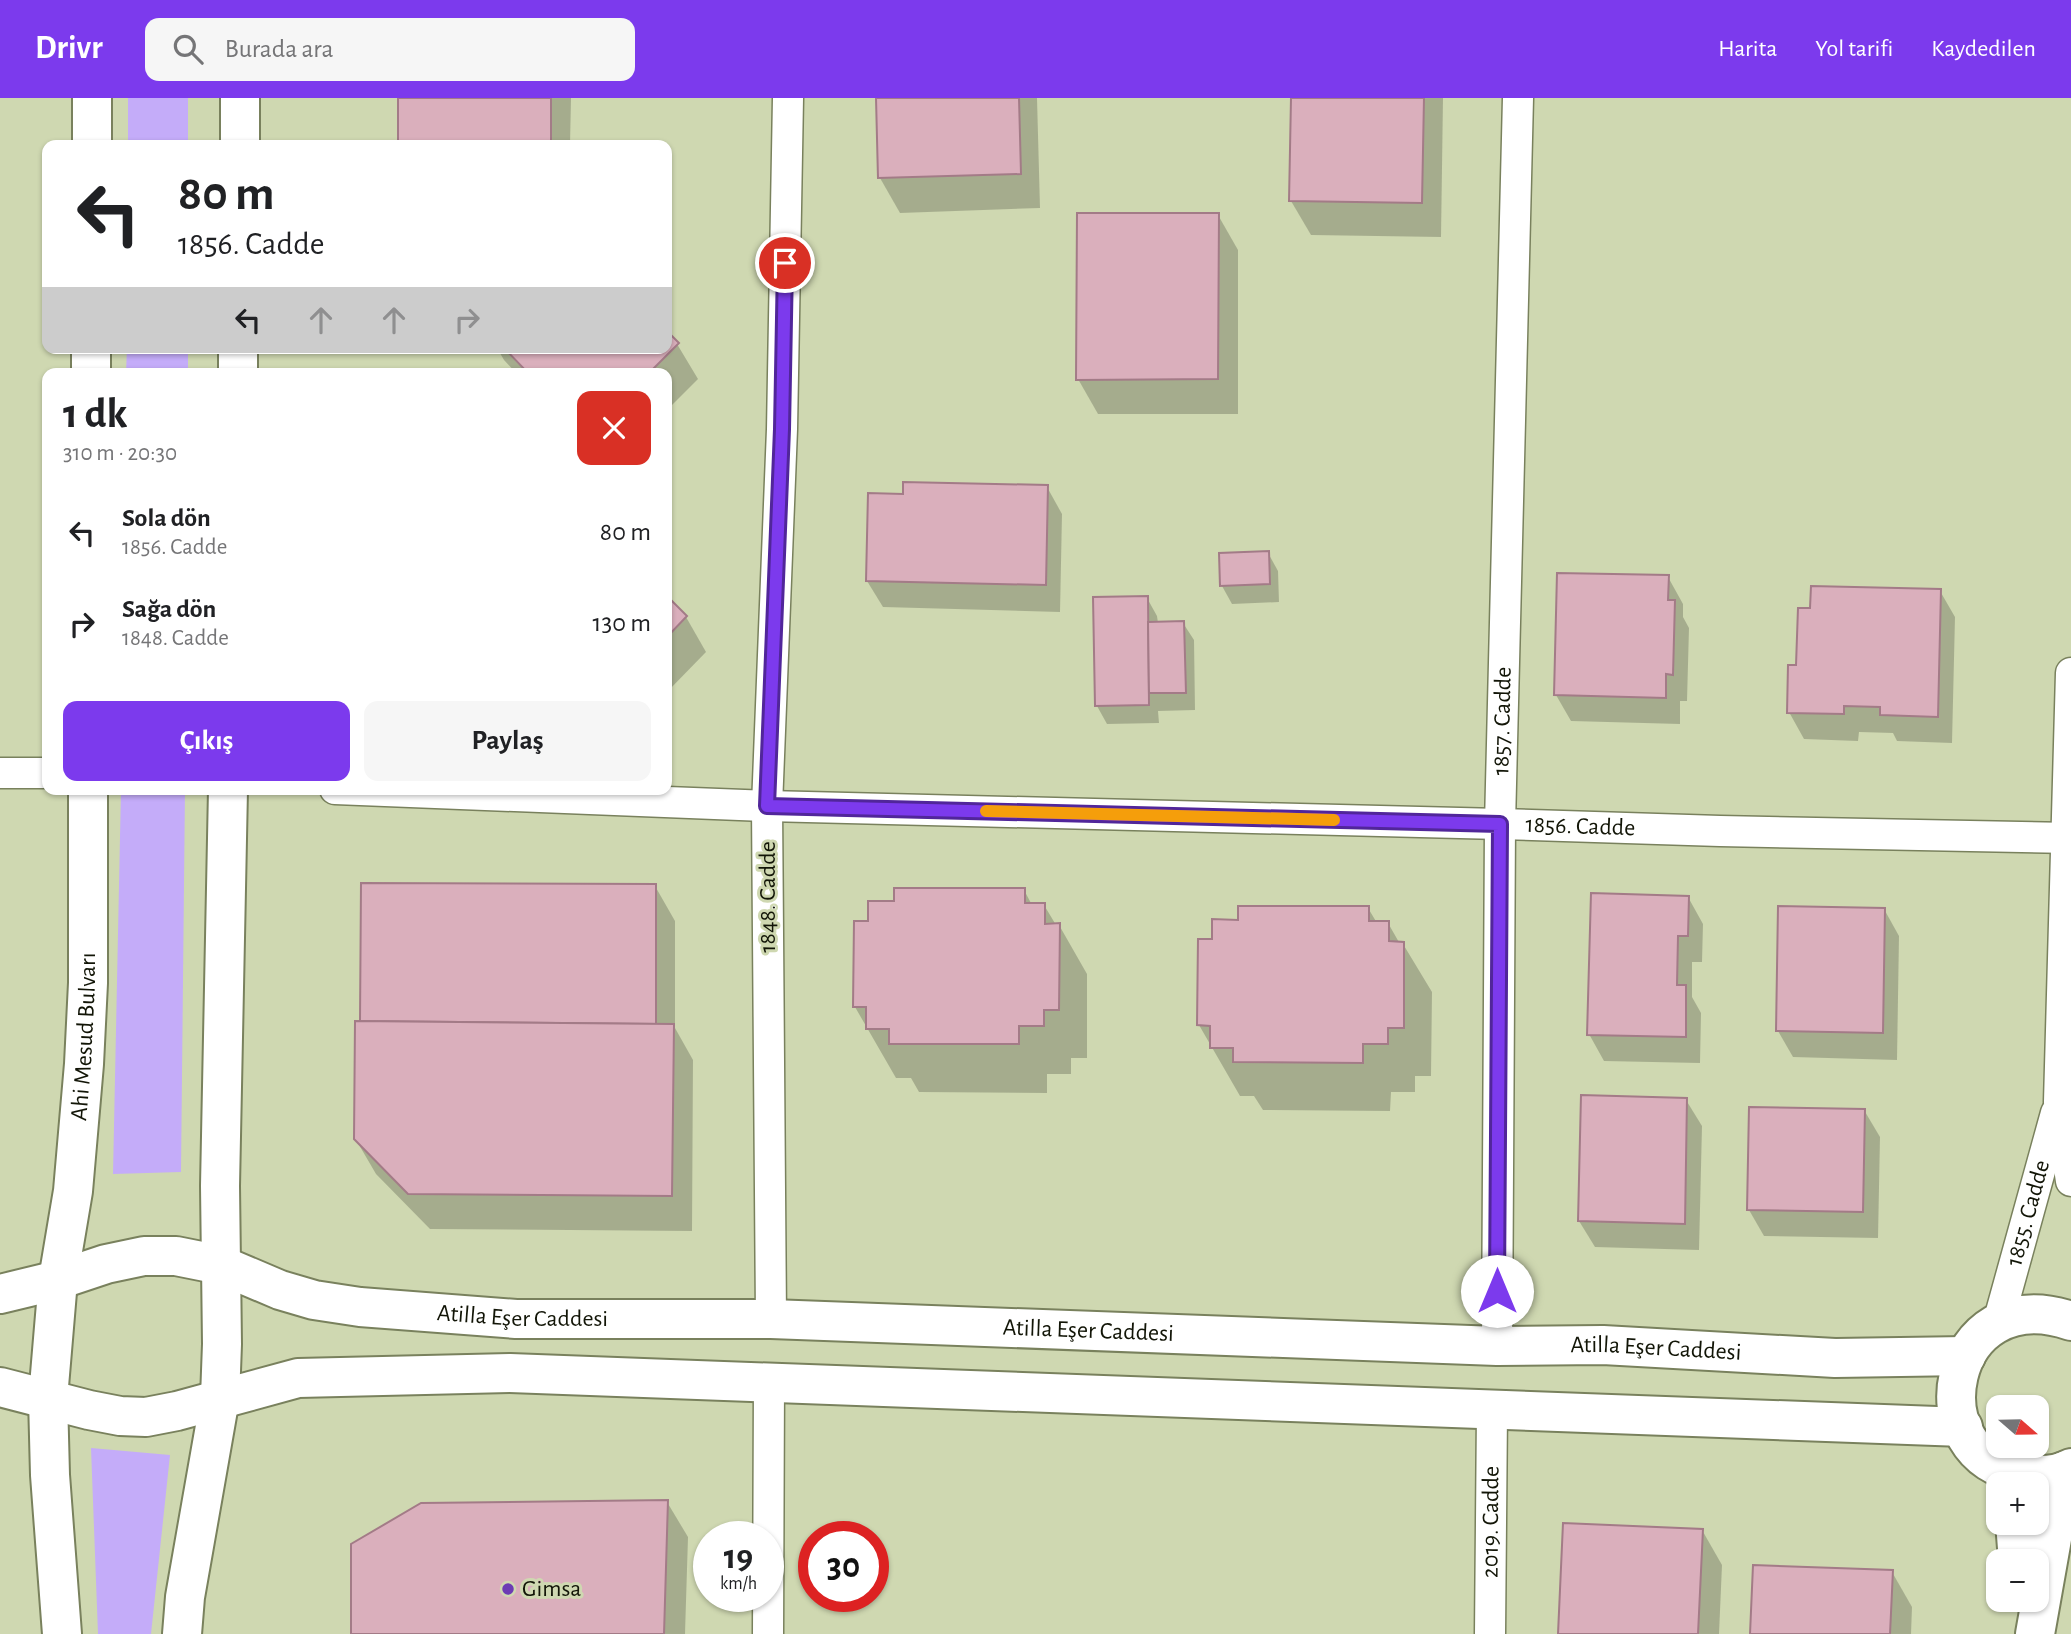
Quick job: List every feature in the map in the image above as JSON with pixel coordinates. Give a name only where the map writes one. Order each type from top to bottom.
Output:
[{"type":"main road","points":[[92,98],[92,140]]},
{"type":"main road","points":[[240,98],[240,140]]},
{"type":"main road","name":"Ahi Mesud Bulvarı","points":[[62,1634],[50,1475],[48,1398],[58,1280],[73,1191],[84,1064],[88,983],[88,795]]},
{"type":"main road","points":[[181,1634],[220,1398],[220,1185],[228,795]]},
{"type":"main road","points":[[0,1294],[144,1256],[176,1256],[220,1265]]},
{"type":"main road","name":"Atilla Eşer Caddesi","points":[[220,1265],[314,1300],[360,1307],[516,1319],[771,1319],[1497,1346],[1603,1345],[1835,1358],[1966,1356]]},
{"type":"main road","points":[[2003,1472],[1986,1459],[1968,1438],[1957,1413],[1955,1386],[1966,1356],[1977,1339],[1998,1323],[2022,1314],[2053,1315],[2071,1321]]},
{"type":"main road","points":[[0,1387],[89,1410],[133,1416],[177,1411],[298,1378],[510,1373],[1963,1427]]},
{"type":"main road","points":[[2035,1634],[2068,1469],[2049,1474]]},
{"type":"main road","points":[[2022,1612],[2024,1634]]},
{"type":"street","name":"1848. Cadde","points":[[771,1319],[767,806],[782,429],[788,98]]},
{"type":"street","name":"1857. Cadde","points":[[1497,1346],[1500,824],[1518,98]]},
{"type":"street","name":"1855. Cadde","points":[[1998,1323],[2059,1102],[2066,995],[2071,673]]},
{"type":"street","points":[[0,773],[42,773]]},
{"type":"street","name":"1856. Cadde","points":[[487,795],[767,806],[2069,838]]},
{"type":"street","name":"1855. Cadde","points":[[2059,1102],[2071,1181]]},
{"type":"street","points":[[768,1634],[769,1382]]},
{"type":"street","name":"2019. Cadde","points":[[1490,1634],[1492,1410]]},
{"type":"shaded area","points":[[128,98],[188,98],[188,140],[128,140]]},
{"type":"shaded area","points":[[127,354],[188,354],[188,368],[126,368]]},
{"type":"shaded area","points":[[121,795],[185,795],[181,1172],[113,1174]]},
{"type":"shaded area","points":[[91,1448],[170,1455],[151,1634],[98,1634]]},
{"type":"building","points":[[398,98],[551,98],[551,140],[398,140]]},
{"type":"building","points":[[876,98],[1019,98],[1021,174],[878,178]]},
{"type":"building","points":[[1291,98],[1424,98],[1422,203],[1289,201]]},
{"type":"building","points":[[1077,213],[1219,213],[1218,379],[1076,380]]},
{"type":"building","points":[[672,336],[679,343],[672,350]]},
{"type":"building","points":[[510,354],[668,354],[654,368],[523,368]]},
{"type":"building","points":[[903,482],[1048,485],[1046,585],[866,581],[868,493],[903,494]]},
{"type":"building","points":[[1269,551],[1270,584],[1220,586],[1219,553]]},
{"type":"building","points":[[1557,573],[1669,575],[1668,600],[1675,600],[1673,675],[1666,674],[1666,698],[1554,695]]},
{"type":"building","points":[[1811,586],[1941,589],[1938,717],[1880,715],[1880,707],[1844,706],[1844,714],[1787,713],[1788,665],[1796,665],[1798,608],[1810,608]]},
{"type":"building","points":[[1148,596],[1149,705],[1095,706],[1093,597]]},
{"type":"building","points":[[672,601],[687,616],[672,632]]},
{"type":"building","points":[[1184,621],[1186,693],[1149,693],[1148,622]]},
{"type":"building","points":[[361,883],[656,884],[656,1024],[360,1021]]},
{"type":"building","points":[[894,888],[1025,888],[1025,903],[1045,903],[1045,924],[1060,923],[1059,1010],[1044,1010],[1044,1026],[1019,1026],[1019,1044],[889,1044],[889,1029],[866,1029],[866,1007],[853,1007],[854,921],[868,921],[868,901],[894,901]]},
{"type":"building","points":[[1591,893],[1689,896],[1688,936],[1678,936],[1677,985],[1686,985],[1686,1037],[1587,1035]]},
{"type":"building","points":[[1238,906],[1369,906],[1369,921],[1389,921],[1389,941],[1404,942],[1404,1028],[1388,1028],[1388,1044],[1363,1044],[1363,1063],[1233,1062],[1233,1048],[1210,1048],[1210,1026],[1197,1025],[1198,939],[1212,939],[1212,919],[1238,920]]},
{"type":"building","points":[[1778,906],[1885,908],[1883,1033],[1776,1031]]},
{"type":"building","points":[[355,1021],[674,1024],[672,1196],[408,1194],[354,1139]]},
{"type":"building","points":[[1581,1095],[1687,1098],[1685,1224],[1578,1221]]},
{"type":"building","points":[[1749,1107],[1865,1109],[1863,1212],[1747,1210]]},
{"type":"building","name":"Gimsa","points":[[668,1500],[664,1634],[351,1634],[351,1544],[421,1503]]},
{"type":"building","points":[[1563,1523],[1703,1529],[1698,1634],[1558,1634]]},
{"type":"building","points":[[1753,1565],[1893,1570],[1890,1634],[1750,1634]]},
{"type":"slow traffic","points":[[986,811],[1334,820]]},
{"type":"place","name":"Gimsa","points":[[508,1589]]},
{"type":"route","points":[[785,263],[782,429],[767,806],[1500,824],[1497,1291]]}]
